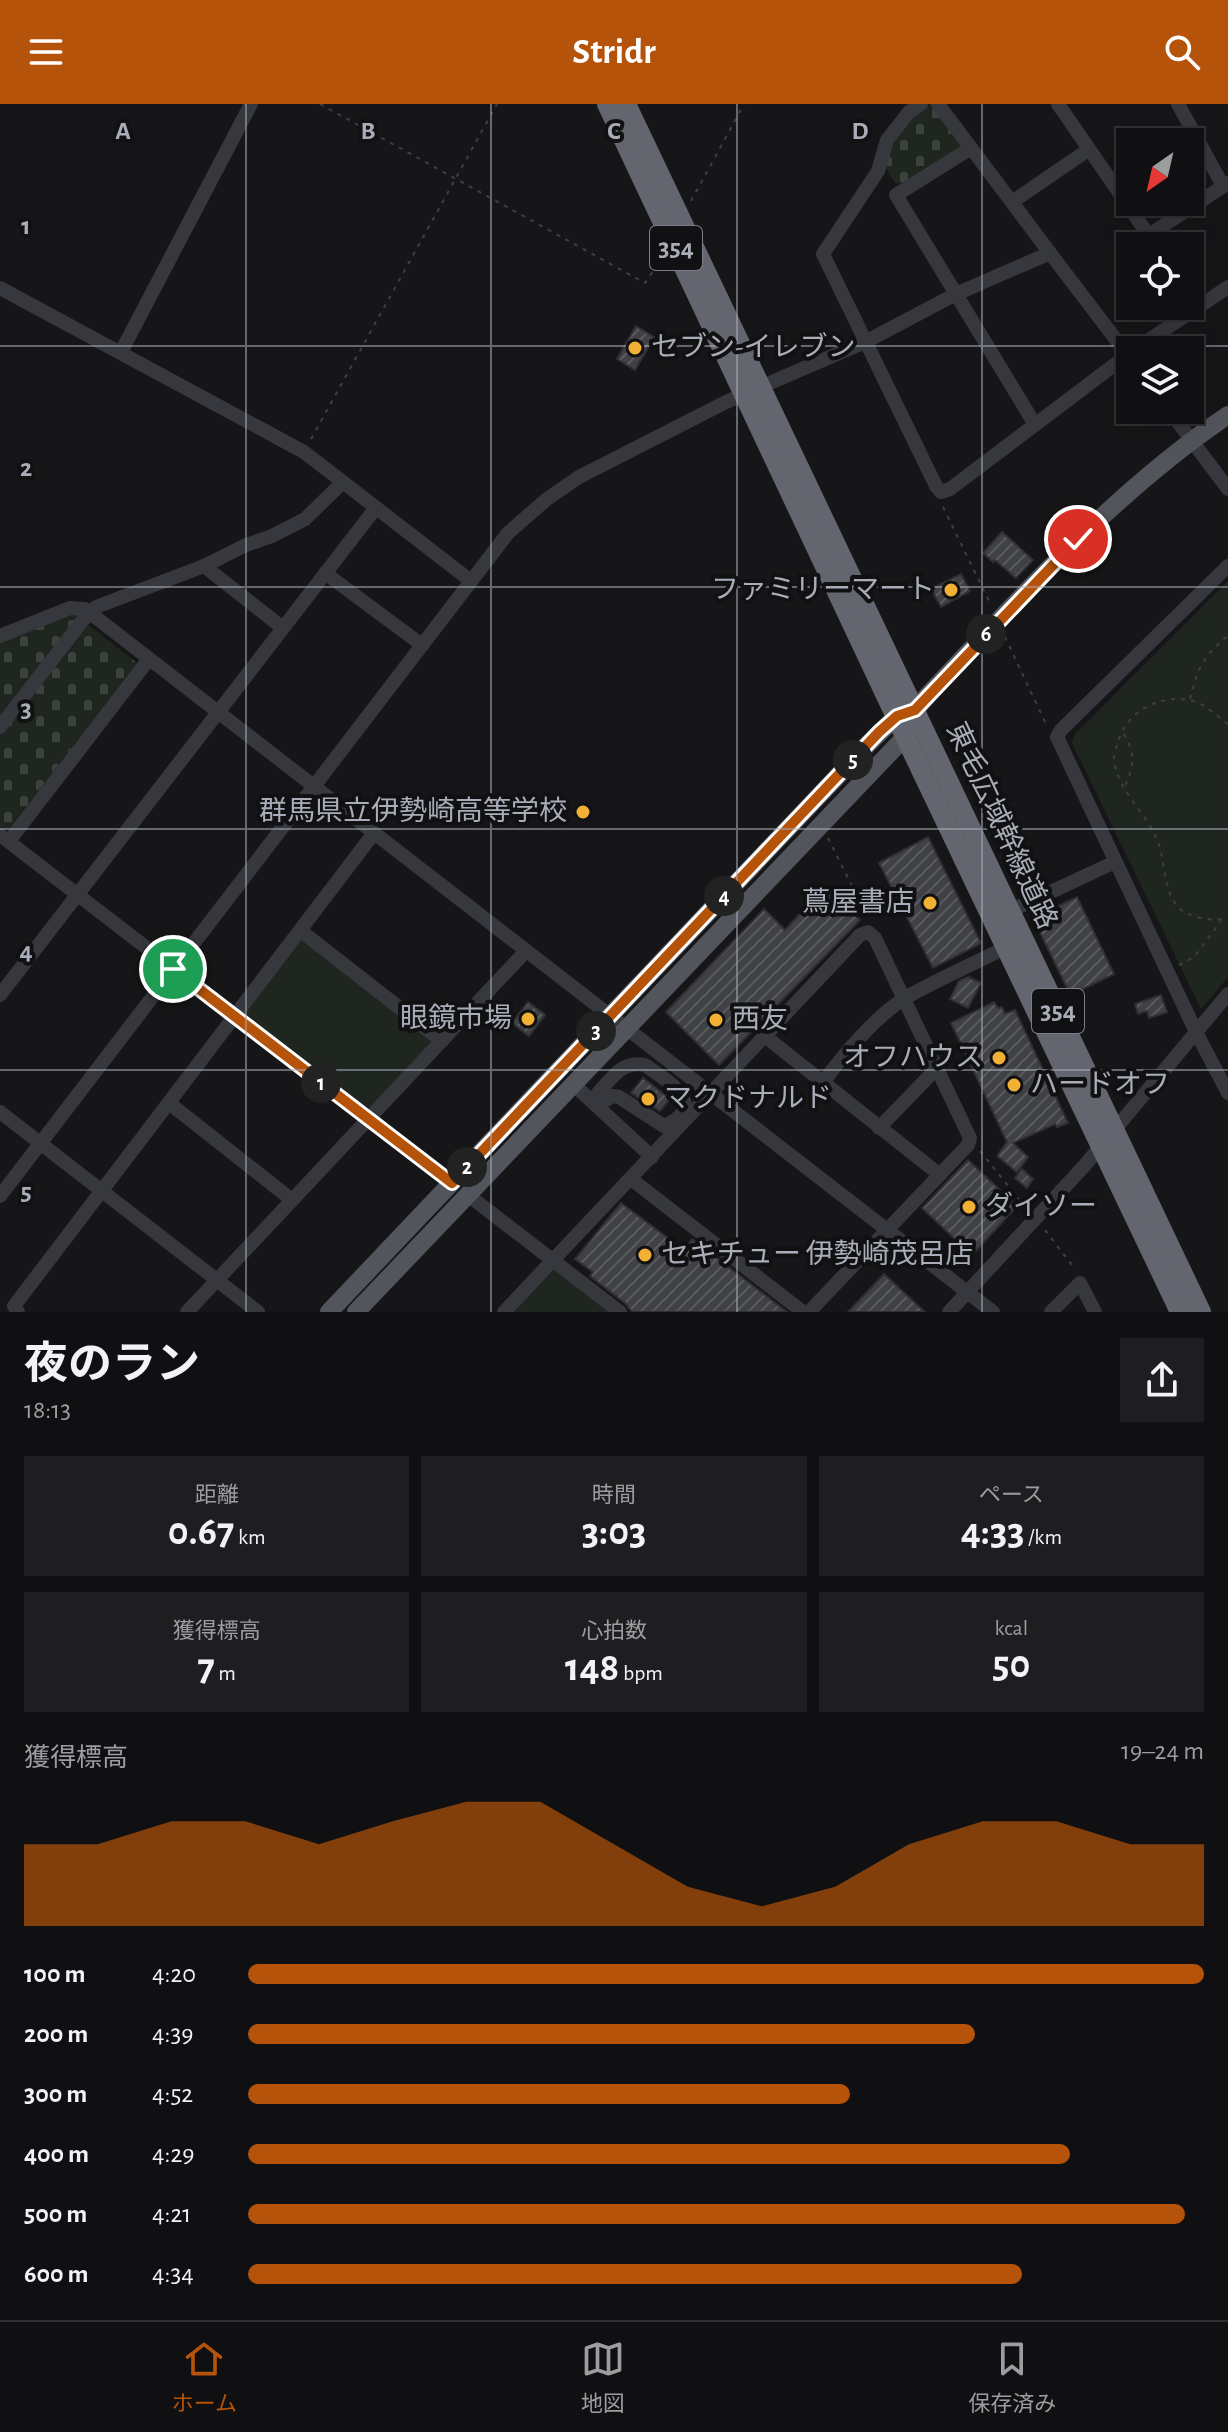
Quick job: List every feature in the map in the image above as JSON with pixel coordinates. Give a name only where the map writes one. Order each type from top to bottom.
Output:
[{"type":"highway","name":"東毛広域幹線道路","points":[[607,104],[676,249],[752,390]]},
{"type":"highway","name":"東毛広域幹線道路","points":[[626,104],[677,211],[752,390],[906,713],[1010,911],[1201,1312]]},
{"type":"highway","name":"東毛広域幹線道路","points":[[906,713],[906,736],[1180,1312]]},
{"type":"main road","points":[[329,1312],[611,1015],[1070,548],[1127,494],[1192,440],[1228,415]]},
{"type":"main road","points":[[356,1312],[906,736]]},
{"type":"street","points":[[121,352],[251,104]]},
{"type":"street","points":[[921,104],[909,112],[887,140],[878,171],[823,254],[936,486],[941,492],[950,489],[1116,364]]},
{"type":"street","points":[[938,104],[1116,336]]},
{"type":"street","points":[[1058,104],[1146,232]]},
{"type":"street","points":[[1164,232],[1225,184],[1178,104]]},
{"type":"street","points":[[896,195],[971,148]]},
{"type":"street","points":[[1012,202],[1088,150]]},
{"type":"street","points":[[878,171],[896,195],[1034,423]]},
{"type":"street","points":[[0,1196],[508,533],[547,499],[579,477],[752,390],[867,341],[956,294],[1050,253]]},
{"type":"street","points":[[1204,298],[1228,287]]},
{"type":"street","points":[[0,288],[304,452],[471,581]]},
{"type":"street","points":[[1152,336],[1172,320]]},
{"type":"street","points":[[1180,424],[1228,489]]},
{"type":"street","points":[[0,727],[90,613],[105,602],[204,566],[305,519],[342,483]]},
{"type":"street","points":[[0,995],[5,979],[77,896],[375,509]]},
{"type":"street","points":[[204,566],[283,628]]},
{"type":"street","points":[[1228,566],[1058,734],[1115,862],[1228,1093]]},
{"type":"street","points":[[325,573],[422,645]]},
{"type":"street","points":[[0,636],[70,608],[79,607],[90,613],[993,1312]]},
{"type":"street","points":[[149,659],[4,838],[452,1183]]},
{"type":"street","points":[[18,1312],[14,1306],[374,833]]},
{"type":"street","points":[[1010,911],[1115,862]]},
{"type":"street","points":[[301,931],[442,1041]]},
{"type":"street","points":[[504,1312],[865,932],[872,934],[970,1138],[968,1145],[940,1175],[806,1312],[631,1179]]},
{"type":"street","points":[[822,1084],[833,1068],[887,1012],[904,999],[1007,947]]},
{"type":"street","points":[[187,1312],[526,951]]},
{"type":"street","points":[[949,1312],[1101,1147],[1228,994]]},
{"type":"street","points":[[766,1037],[940,1175]]},
{"type":"street","points":[[638,1063],[682,1093],[684,1102],[680,1112],[664,1126],[619,1097],[613,1096],[598,1103],[598,1093],[624,1066],[638,1063]]},
{"type":"street","points":[[879,1128],[937,1068]]},
{"type":"street","points":[[573,1084],[598,1103],[652,1157]]},
{"type":"street","points":[[169,1103],[292,1200]]},
{"type":"street","points":[[0,1112],[258,1312]]},
{"type":"street","points":[[468,1195],[620,1312]]},
{"type":"street","points":[[1051,1312],[1080,1283],[1095,1312]]},
{"type":"path","points":[[320,104],[645,283],[659,261],[676,249]]},
{"type":"path","points":[[304,452],[497,104]]},
{"type":"path","points":[[677,211],[695,195],[744,104]]},
{"type":"path","points":[[940,500],[993,610]]},
{"type":"path","points":[[1004,634],[1049,730]]},
{"type":"path","points":[[1189,701],[1199,666],[1208,652],[1228,636]]},
{"type":"path","points":[[1228,724],[1196,701],[1172,698],[1149,704],[1128,719],[1113,760],[1124,789],[1157,840],[1170,894],[1178,908],[1188,915],[1221,920],[1228,918]]},
{"type":"path","points":[[1122,732],[1130,746],[1133,769],[1124,789]]},
{"type":"path","points":[[825,834],[870,925]]},
{"type":"path","points":[[1175,968],[1194,957],[1221,920]]},
{"type":"path","points":[[970,1138],[1027,1209]]},
{"type":"path","points":[[1042,1227],[1078,1273]]},
{"type":"green space","points":[[929,104],[960,143],[960,149],[900,184],[895,183],[885,166],[892,147],[907,124]]},
{"type":"green space","points":[[1228,581],[1228,977],[1201,1009],[1072,743],[1074,735]]},
{"type":"green space","points":[[73,613],[137,663],[9,829],[3,829],[0,827],[0,642]]},
{"type":"green space","points":[[299,940],[305,941],[430,1039],[430,1044],[370,1107],[363,1106],[246,1015],[246,1009]]},
{"type":"green space","points":[[554,1270],[610,1312],[511,1312]]},
{"type":"building","name":"セブン-イレブン","points":[[636,326],[654,337],[635,370],[617,359]]},
{"type":"building","points":[[1002,532],[1033,560],[1016,578],[983,553]]},
{"type":"building","name":"ファミリーマート","points":[[961,574],[970,591],[941,607],[931,589]]},
{"type":"building","name":"蔦屋書店","points":[[928,837],[981,943],[933,968],[879,863]]},
{"type":"building","points":[[825,887],[860,920],[719,1065],[666,1012],[764,909],[785,930]]},
{"type":"building","points":[[1077,897],[1114,974],[1075,993],[1068,990],[1033,918]]},
{"type":"building","points":[[968,977],[981,983],[968,1008],[950,999],[959,981]]},
{"type":"building","points":[[1161,995],[1167,1012],[1149,1018],[1147,1011],[1138,1014],[1135,1004]]},
{"type":"building","name":"眼鏡市場","points":[[528,1002],[545,1015],[529,1036],[512,1023]]},
{"type":"building","points":[[994,1002],[998,1008],[1002,1007],[1005,1014],[1015,1010],[1068,1123],[1057,1127],[1055,1124],[1013,1143],[1028,1157],[1017,1172],[997,1156],[1007,1142],[951,1023]]},
{"type":"building","name":"マクドナルド","points":[[643,1078],[670,1099],[660,1111],[631,1093]]},
{"type":"building","name":"ダイソー","points":[[968,1160],[1017,1206],[972,1255],[922,1208]]},
{"type":"building","points":[[1022,1169],[1033,1179],[1027,1188],[1015,1178]]},
{"type":"building","name":"セキチュー 伊勢崎茂呂店","points":[[621,1203],[684,1250],[692,1239],[787,1312],[632,1312],[590,1276],[593,1272],[575,1259]]},
{"type":"building","points":[[884,1274],[925,1312],[848,1312]]},
{"type":"place","name":"セブン-イレブン","points":[[635,348]]},
{"type":"place","name":"ファミリーマート","points":[[951,590]]},
{"type":"place","name":"群馬県立伊勢崎高等学校","points":[[583,812]]},
{"type":"place","name":"蔦屋書店","points":[[930,903]]},
{"type":"place","name":"眼鏡市場","points":[[528,1019]]},
{"type":"place","name":"西友","points":[[716,1020]]},
{"type":"place","name":"オフハウス","points":[[999,1058]]},
{"type":"place","name":"ハードオフ","points":[[1014,1085]]},
{"type":"place","name":"マクドナルド","points":[[648,1099]]},
{"type":"place","name":"ダイソー","points":[[969,1207]]},
{"type":"place","name":"セキチュー 伊勢崎茂呂店","points":[[645,1255]]},
{"type":"route","points":[[173,969],[452,1183],[879,732],[897,716],[915,710],[1078,539]]}]
